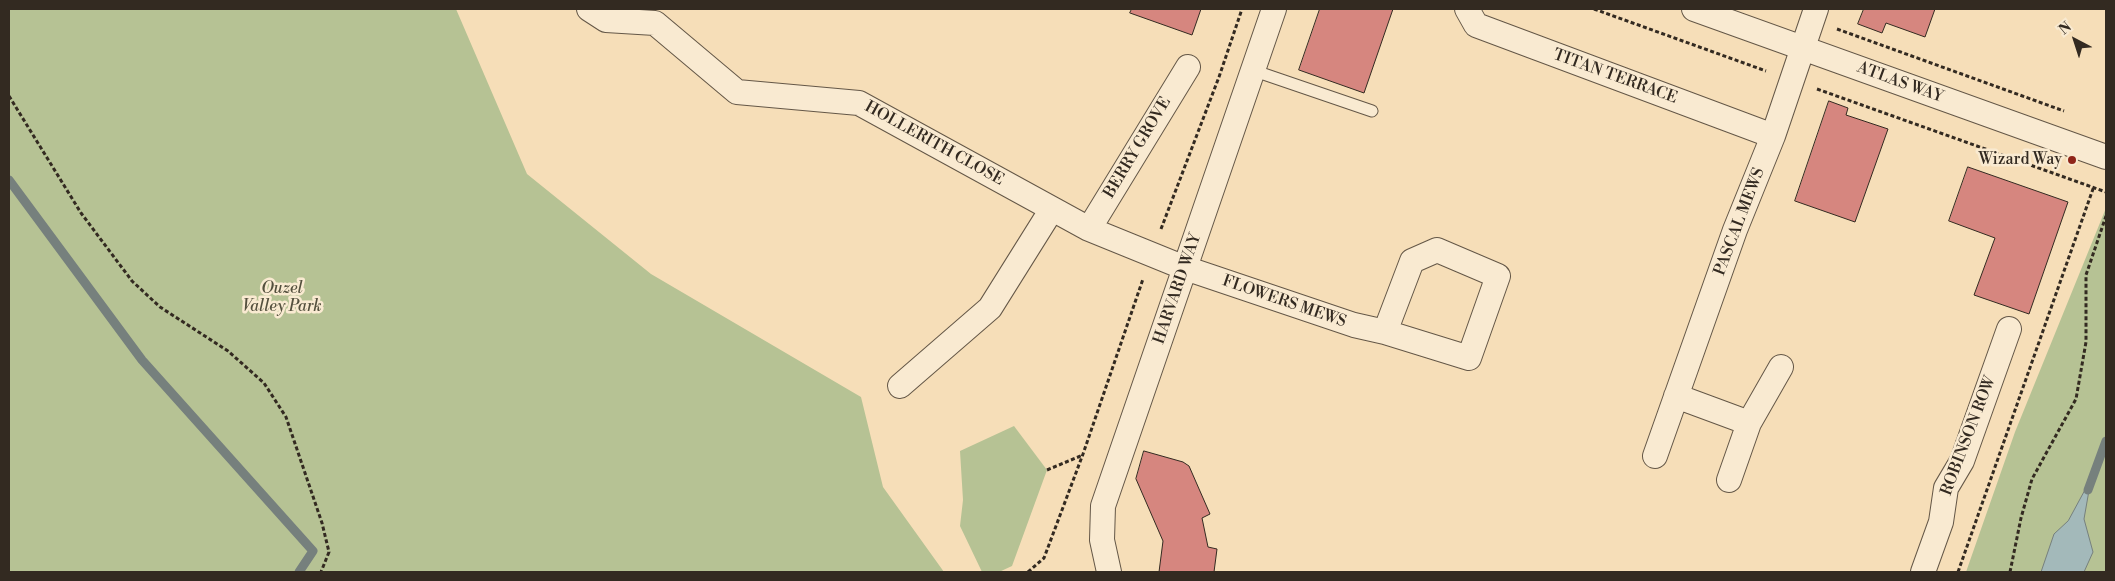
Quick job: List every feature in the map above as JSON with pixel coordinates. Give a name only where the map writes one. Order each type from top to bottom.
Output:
[{"type":"street","name":"HOLLERITH CLOSE","points":[[589,9],[606,20],[653,16],[737,92],[859,103],[1052,209]]},
{"type":"street","name":"HARVARD WAY","points":[[1109,572],[1102,540],[1103,506],[1274,9]]},
{"type":"street","name":"TITAN TERRACE","points":[[1467,9],[1476,26],[1773,136]]},
{"type":"street","name":"ATLAS WAY","points":[[1694,9],[2106,157]]},
{"type":"street","points":[[1803,48],[1816,9]]},
{"type":"street","name":"PASCAL MEWS","points":[[1655,456],[1735,230],[1773,136],[1803,48]]},
{"type":"street","name":"BERRY GROVE","points":[[1089,229],[1188,67]]},
{"type":"street","points":[[900,386],[990,308],[1052,209],[1089,229],[1185,268]]},
{"type":"street","name":"FLOWERS MEWS","points":[[1185,268],[1354,325],[1385,332],[1469,358],[1498,276],[1437,250],[1412,261],[1385,332]]},
{"type":"street","name":"ROBINSON ROW","points":[[1923,572],[1940,522],[1946,488],[1962,462],[2009,329]]},
{"type":"street","points":[[1729,480],[1749,423],[1781,367]]},
{"type":"street","points":[[1676,396],[1749,423]]},
{"type":"lane","points":[[1252,70],[1372,111]]},
{"type":"path","points":[[1028,572],[1044,558],[1083,454],[1152,254],[1219,77],[1242,9]]},
{"type":"path","points":[[1594,9],[2094,186],[2106,192]]},
{"type":"path","points":[[9,96],[81,213],[132,281],[160,307],[228,351],[264,383],[286,417],[322,523],[329,552],[321,572]]},
{"type":"path","points":[[1958,572],[2094,186]]},
{"type":"path","points":[[2010,572],[2021,518],[2032,479],[2076,399],[2086,342],[2086,275],[2106,216]]},
{"type":"path","points":[[1047,470],[1083,454]]},
{"type":"green space","name":"Ouzel Valley Park","points":[[9,9],[456,9],[527,174],[651,274],[861,397],[883,487],[944,572],[9,572]]},
{"type":"green space","points":[[2106,208],[2106,572],[1966,572],[2015,432]]},
{"type":"green space","points":[[1014,426],[1047,470],[1012,566],[999,572],[982,572],[960,526],[963,500],[960,451]]},
{"type":"shaded area","points":[[2091,479],[2084,519],[2093,552],[2084,572],[2041,572],[2054,534],[2068,521]]},
{"type":"building","points":[[1132,9],[1201,9],[1192,35],[1130,13]]},
{"type":"building","points":[[1320,9],[1393,9],[1364,93],[1299,70]]},
{"type":"building","points":[[1864,9],[1935,9],[1925,37],[1886,23],[1882,33],[1858,24]]},
{"type":"building","points":[[1829,101],[1848,108],[1846,115],[1888,129],[1855,222],[1795,201]]},
{"type":"building","points":[[1968,167],[2068,202],[2029,314],[1974,295],[1995,238],[1949,221]]},
{"type":"building","points":[[1144,451],[1183,462],[1189,466],[1210,514],[1202,518],[1208,547],[1217,549],[1214,572],[1159,572],[1163,541],[1136,479]]},
{"type":"waterway","points":[[9,180],[142,360],[313,551],[299,572]]},
{"type":"waterway","points":[[2088,490],[2106,441]]},
{"type":"place","name":"Wizard Way","points":[[2072,160]]}]
